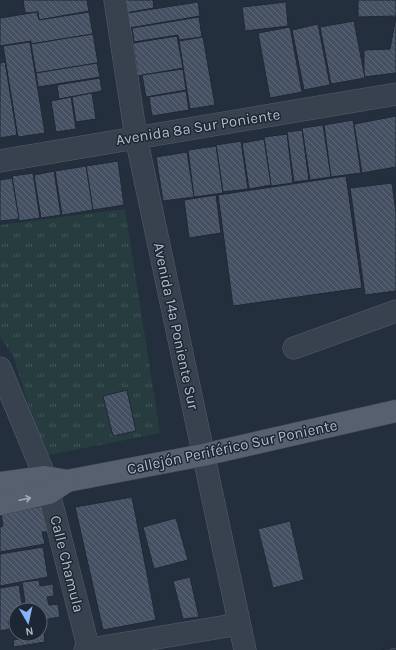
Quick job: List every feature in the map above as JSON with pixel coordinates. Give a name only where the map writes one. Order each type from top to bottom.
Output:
[{"type":"main road","name":"Callejón Periférico Sur Poniente","points":[[0,504],[47,485],[204,455],[396,411]]},
{"type":"main road","points":[[0,482],[47,485]]},
{"type":"street","name":"Avenida 14a Poniente Sur","points":[[115,0],[136,138],[245,650]]},
{"type":"street","name":"Avenida 8a Sur Poniente","points":[[0,161],[396,94]]},
{"type":"street","points":[[294,348],[396,311]]},
{"type":"street","name":"Calle Chamula","points":[[0,368],[47,485],[88,650]]},
{"type":"street","points":[[88,650],[239,624]]},
{"type":"green space","points":[[125,209],[160,433],[44,456],[14,358],[0,336],[0,225]]},
{"type":"building","points":[[23,0],[87,0],[89,11],[39,20],[38,12],[25,13]]},
{"type":"building","points":[[123,0],[153,0],[154,8],[125,13]]},
{"type":"building","points":[[358,0],[396,0],[396,16],[358,17]]},
{"type":"building","points":[[198,2],[200,16],[123,29],[121,14]]},
{"type":"building","points":[[286,2],[288,26],[245,31],[242,7]]},
{"type":"building","points":[[37,12],[39,20],[89,12],[93,34],[31,44],[31,41],[0,46],[0,18]]},
{"type":"building","points":[[396,16],[396,73],[364,77],[364,50],[390,49]]},
{"type":"building","points":[[199,17],[202,37],[179,40],[178,35],[134,42],[132,28]]},
{"type":"building","points":[[354,21],[365,78],[331,84],[320,27]]},
{"type":"building","points":[[318,24],[330,85],[304,90],[292,30]]},
{"type":"building","points":[[290,27],[302,92],[270,98],[258,33]]},
{"type":"building","points":[[93,34],[98,63],[36,73],[31,44]]},
{"type":"building","points":[[177,36],[183,68],[138,76],[133,43]]},
{"type":"building","points":[[203,37],[215,105],[190,109],[179,41]]},
{"type":"building","points":[[30,42],[45,133],[18,137],[3,46]]},
{"type":"building","points":[[5,62],[17,135],[0,138],[0,63]]},
{"type":"building","points":[[97,63],[100,77],[38,87],[36,73]]},
{"type":"building","points":[[183,69],[186,90],[146,97],[142,75]]},
{"type":"building","points":[[100,78],[102,91],[59,99],[57,85]]},
{"type":"building","points":[[186,91],[189,110],[152,116],[149,97]]},
{"type":"building","points":[[92,93],[96,119],[76,122],[72,97]]},
{"type":"building","points":[[71,97],[76,129],[56,132],[51,101]]},
{"type":"building","points":[[396,116],[396,167],[362,173],[354,124]]},
{"type":"building","points":[[353,120],[361,173],[331,177],[324,125]]},
{"type":"building","points":[[323,125],[331,177],[310,180],[302,128]]},
{"type":"building","points":[[302,130],[309,180],[294,182],[287,132]]},
{"type":"building","points":[[287,134],[293,183],[271,186],[264,137]]},
{"type":"building","points":[[264,139],[271,185],[249,189],[242,143]]},
{"type":"building","points":[[241,141],[248,189],[223,192],[216,145]]},
{"type":"building","points":[[216,146],[223,193],[194,197],[188,150]]},
{"type":"building","points":[[187,152],[194,197],[163,201],[156,157]]},
{"type":"building","points":[[118,161],[124,205],[93,210],[86,166]]},
{"type":"building","points":[[86,166],[93,210],[62,215],[55,171]]},
{"type":"building","points":[[54,171],[61,215],[41,218],[34,175]]},
{"type":"building","points":[[33,173],[40,218],[19,221],[12,176]]},
{"type":"building","points":[[346,176],[362,288],[233,306],[218,195]]},
{"type":"building","points":[[12,178],[19,219],[0,221],[0,180]]},
{"type":"building","points":[[392,183],[396,212],[396,291],[365,295],[350,188]]},
{"type":"building","points":[[216,195],[221,233],[189,238],[184,200]]},
{"type":"building","points":[[127,390],[136,431],[113,436],[103,396]]},
{"type":"building","points":[[132,497],[156,620],[103,630],[75,507]]},
{"type":"building","points":[[44,506],[48,532],[42,532],[45,544],[0,552],[0,527],[3,526],[1,513]]},
{"type":"building","points":[[176,518],[188,560],[154,569],[143,527]]},
{"type":"building","points":[[290,521],[304,580],[273,588],[258,529]]},
{"type":"building","points":[[43,547],[48,577],[0,586],[0,554]]},
{"type":"building","points":[[190,577],[199,617],[183,619],[173,581]]},
{"type":"building","points":[[39,580],[40,586],[53,584],[54,596],[47,597],[49,605],[58,604],[60,617],[48,619],[48,602],[25,602],[22,582]]},
{"type":"building","points":[[19,585],[22,602],[8,602],[8,629],[0,631],[0,588]]},
{"type":"building","points":[[13,642],[45,642],[14,647]]},
{"type":"building","points":[[396,647],[396,650],[382,650]]}]
